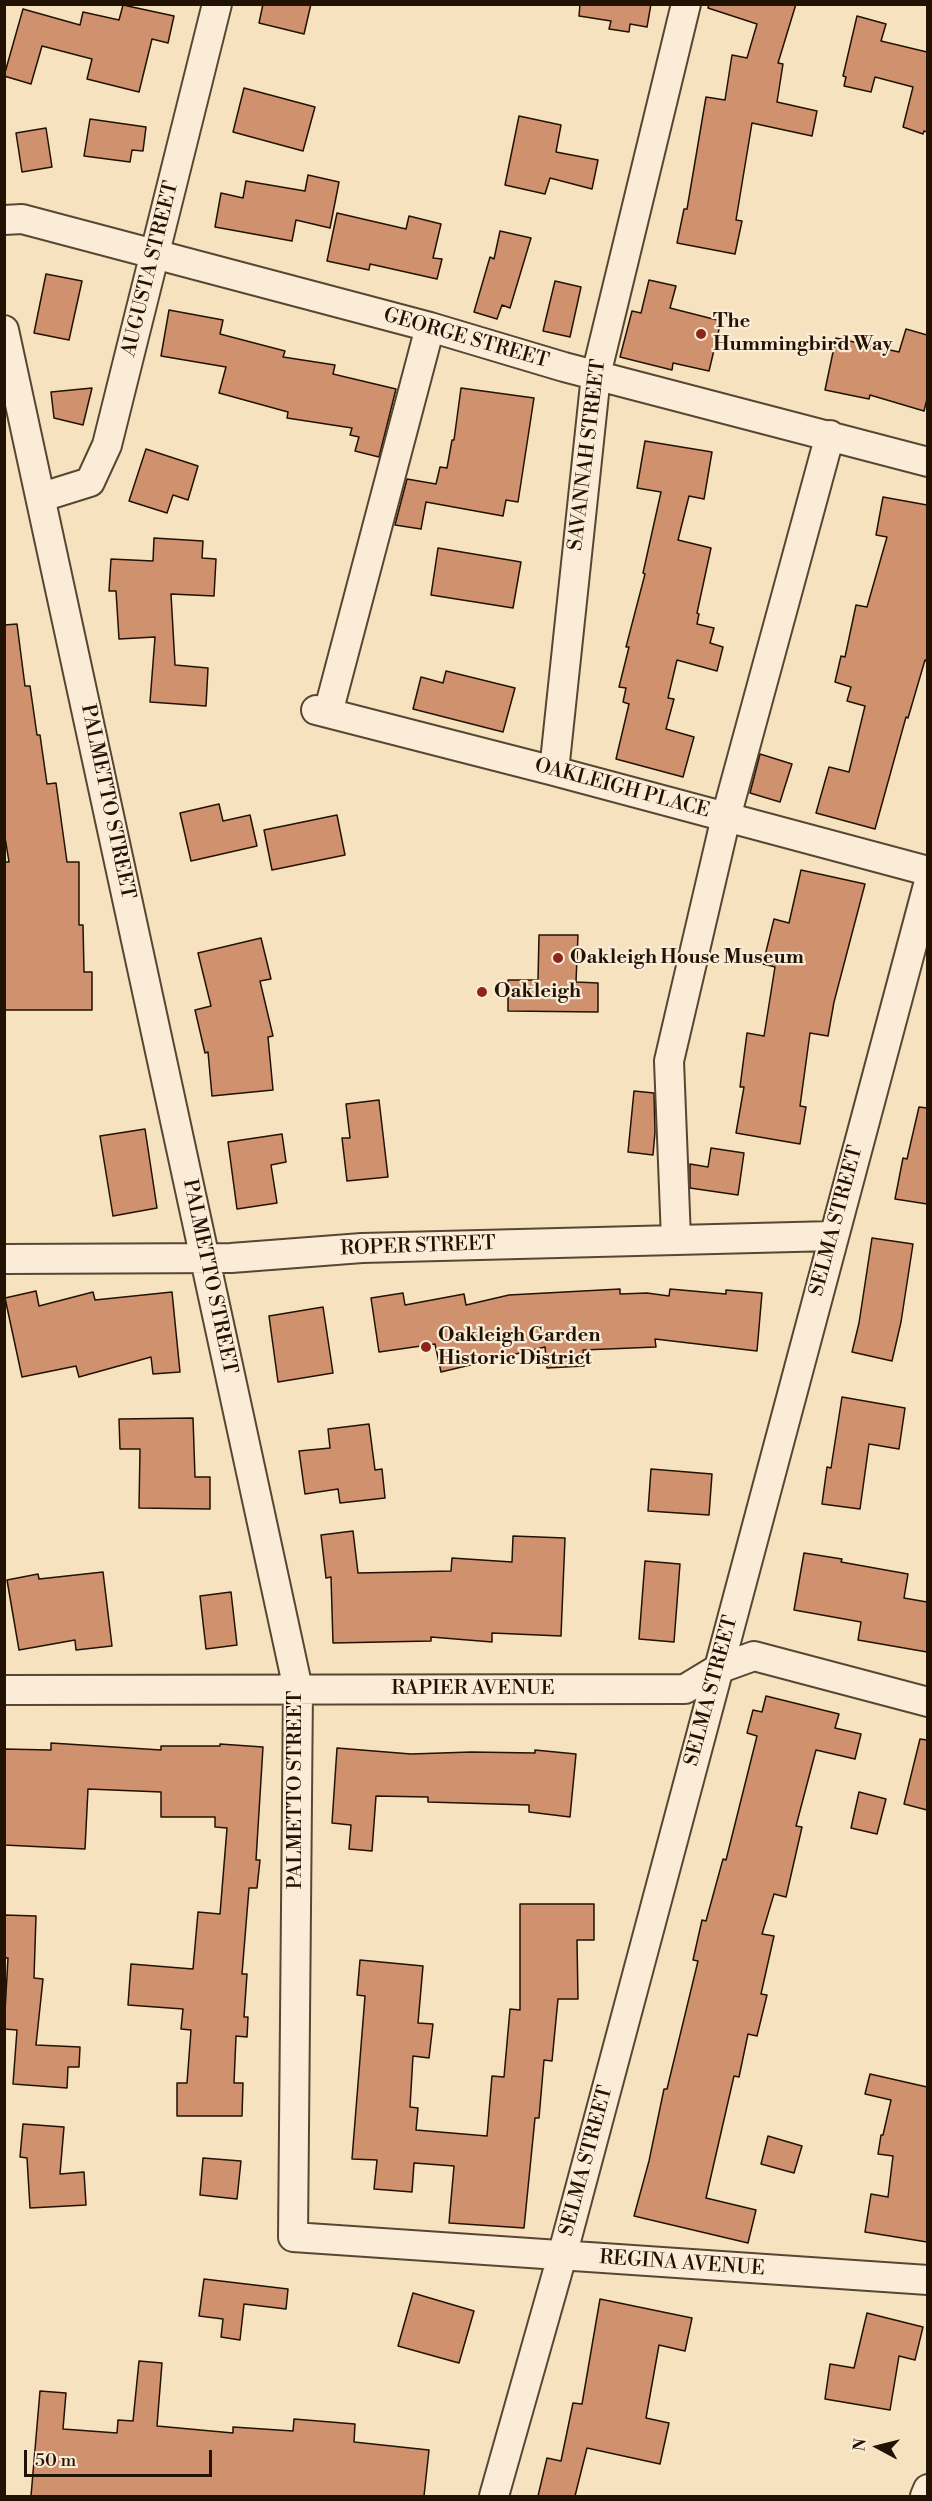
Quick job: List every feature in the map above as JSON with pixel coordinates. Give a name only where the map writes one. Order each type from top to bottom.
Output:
[{"type":"street","name":"AUGUSTA STREET","points":[[42,497],[90,482],[107,445],[217,4]]},
{"type":"street","name":"SAVANNAH STREET","points":[[554,771],[596,375],[686,4]]},
{"type":"street","name":"GEORGE STREET","points":[[4,220],[22,219],[430,327],[596,375],[927,462]]},
{"type":"street","name":"OAKLEIGH PLACE","points":[[430,327],[322,712],[554,771],[927,871]]},
{"type":"street","name":"PALMETTO STREET","points":[[4,330],[42,497],[298,1689],[293,2237]]},
{"type":"street","points":[[676,1239],[669,1061],[726,817],[830,435]]},
{"type":"street","name":"SELMA STREET","points":[[494,2496],[562,2256],[927,885]]},
{"type":"street","name":"ROPER STREET","points":[[4,1259],[205,1258],[362,1248],[833,1236]]},
{"type":"street","name":"RAPIER AVENUE","points":[[4,1690],[685,1689],[718,1669],[754,1656],[927,1702]]},
{"type":"street","name":"REGINA AVENUE","points":[[293,2237],[927,2280]]},
{"type":"street","points":[[925,2496],[927,2489]]},
{"type":"building","points":[[263,4],[311,4],[304,34],[259,23]]},
{"type":"building","points":[[580,4],[651,4],[647,27],[630,24],[629,32],[609,29],[611,21],[579,16]]},
{"type":"building","points":[[709,4],[796,4],[778,63],[783,64],[777,102],[817,111],[812,136],[752,123],[736,220],[742,221],[735,254],[677,243],[684,209],[687,209],[706,97],[725,100],[732,55],[747,58],[757,24],[708,8]]},
{"type":"building","points":[[123,5],[174,16],[168,43],[152,39],[139,92],[87,79],[92,59],[42,46],[31,84],[4,76],[23,9],[80,25],[83,12],[119,20]]},
{"type":"building","points":[[857,16],[886,24],[881,41],[927,52],[927,132],[924,131],[923,134],[903,127],[913,87],[875,77],[871,92],[844,86],[846,77],[843,76]]},
{"type":"building","points":[[244,88],[315,107],[303,151],[233,132]]},
{"type":"building","points":[[519,116],[561,125],[556,152],[598,160],[592,189],[550,178],[545,194],[505,185]]},
{"type":"building","points":[[90,119],[146,127],[143,151],[132,150],[130,162],[84,156]]},
{"type":"building","points":[[46,128],[52,167],[22,172],[16,133]]},
{"type":"building","points":[[308,175],[339,182],[330,228],[296,220],[292,241],[215,227],[221,193],[243,198],[246,181],[305,191]]},
{"type":"building","points":[[337,213],[406,229],[409,216],[441,224],[433,258],[442,259],[437,279],[370,264],[369,270],[327,261]]},
{"type":"building","points":[[500,231],[531,238],[510,308],[502,305],[497,319],[474,312],[490,257],[494,259]]},
{"type":"building","points":[[46,274],[82,281],[69,340],[34,333]]},
{"type":"building","points":[[649,280],[676,286],[670,308],[721,321],[709,371],[673,363],[672,370],[620,357],[632,311],[641,313]]},
{"type":"building","points":[[555,281],[581,287],[570,337],[543,331]]},
{"type":"building","points":[[169,310],[223,320],[220,334],[285,351],[283,357],[335,365],[333,374],[396,389],[379,457],[355,451],[359,437],[350,435],[352,428],[287,418],[288,412],[219,393],[226,367],[161,356]]},
{"type":"building","points":[[906,329],[927,335],[927,399],[924,411],[870,395],[869,399],[825,390],[836,338],[899,352]]},
{"type":"building","points":[[92,388],[83,425],[54,418],[51,392]]},
{"type":"building","points":[[461,388],[534,398],[518,502],[506,500],[503,516],[426,502],[421,529],[395,525],[407,479],[436,484],[440,467],[447,468],[452,440],[454,440]]},
{"type":"building","points":[[645,441],[712,452],[704,499],[689,496],[678,540],[711,548],[697,613],[699,614],[697,624],[714,628],[710,643],[723,647],[717,671],[677,660],[668,698],[674,699],[666,729],[694,737],[683,777],[616,759],[629,704],[623,702],[626,688],[619,687],[661,492],[637,488]]},
{"type":"building","points":[[146,449],[198,466],[188,500],[173,495],[167,513],[129,501]]},
{"type":"building","points":[[883,497],[927,505],[927,661],[925,660],[908,718],[906,717],[875,829],[816,813],[829,767],[849,772],[865,706],[847,701],[851,687],[835,682],[841,656],[845,657],[856,605],[867,607],[887,537],[876,535]]},
{"type":"building","points":[[154,538],[203,541],[202,558],[216,559],[214,596],[171,594],[175,665],[208,668],[206,706],[150,702],[155,637],[119,639],[116,591],[109,591],[111,559],[153,561]]},
{"type":"building","points":[[438,548],[521,562],[513,608],[431,595]]},
{"type":"building","points":[[17,624],[25,686],[30,686],[47,784],[56,783],[67,862],[79,862],[79,925],[83,925],[84,972],[92,972],[92,1010],[4,1010],[4,862],[9,862],[4,831],[4,625]]},
{"type":"building","points":[[446,671],[515,688],[503,732],[413,709],[421,677],[443,683]]},
{"type":"building","points":[[760,754],[792,764],[780,802],[750,793]]},
{"type":"building","points":[[219,804],[223,821],[250,815],[257,846],[191,861],[180,813]]},
{"type":"building","points":[[337,815],[345,855],[272,870],[264,830]]},
{"type":"building","points":[[801,870],[865,884],[834,1002],[828,1036],[810,1033],[800,1106],[806,1107],[800,1144],[736,1133],[744,1087],[740,1087],[747,1033],[764,1036],[775,967],[763,964],[774,919],[789,923]]},
{"type":"building","name":"Oakleigh House Museum","points":[[539,935],[578,935],[576,982],[598,983],[598,1012],[508,1011],[508,980],[538,980]]},
{"type":"building","points":[[261,938],[271,979],[260,981],[273,1036],[268,1037],[273,1090],[212,1096],[208,1052],[205,1053],[195,1010],[211,1006],[198,953]]},
{"type":"building","points":[[634,1091],[654,1093],[653,1155],[628,1152]]},
{"type":"building","points":[[379,1100],[388,1177],[347,1181],[342,1138],[350,1138],[346,1104]]},
{"type":"building","points":[[919,1107],[927,1108],[927,1204],[895,1199],[903,1158],[907,1159]]},
{"type":"building","points":[[145,1129],[157,1208],[113,1216],[100,1136]]},
{"type":"building","points":[[282,1134],[286,1162],[271,1165],[277,1203],[237,1209],[228,1142]]},
{"type":"building","points":[[711,1148],[744,1153],[738,1195],[690,1188],[690,1164],[708,1167]]},
{"type":"building","points":[[872,1238],[913,1244],[901,1322],[892,1361],[852,1352],[859,1323]]},
{"type":"building","points":[[620,1289],[620,1294],[647,1293],[669,1296],[670,1289],[726,1294],[726,1290],[762,1293],[757,1351],[655,1339],[656,1347],[583,1350],[584,1366],[547,1368],[545,1347],[441,1372],[435,1344],[379,1352],[371,1298],[403,1293],[405,1305],[464,1294],[466,1305],[509,1295]]},
{"type":"building","points":[[36,1291],[39,1306],[93,1292],[95,1300],[172,1292],[180,1372],[153,1374],[151,1357],[79,1377],[76,1366],[22,1377],[5,1298]]},
{"type":"building","points":[[323,1307],[333,1373],[278,1382],[269,1316]]},
{"type":"building","points":[[842,1397],[905,1408],[899,1449],[869,1444],[860,1509],[822,1504],[827,1467],[831,1468]]},
{"type":"building","points":[[193,1418],[195,1477],[210,1477],[210,1509],[139,1508],[140,1449],[120,1449],[119,1419]]},
{"type":"building","points":[[369,1424],[375,1470],[382,1469],[385,1498],[340,1503],[338,1489],[305,1494],[299,1451],[330,1448],[328,1429]]},
{"type":"building","points":[[651,1469],[712,1474],[709,1515],[648,1511]]},
{"type":"building","points":[[353,1531],[358,1573],[451,1571],[452,1558],[512,1562],[513,1536],[565,1538],[561,1636],[492,1633],[492,1642],[431,1637],[431,1641],[333,1643],[331,1577],[326,1578],[321,1535]]},
{"type":"building","points":[[804,1553],[908,1574],[904,1598],[927,1602],[927,1652],[858,1640],[861,1622],[794,1610]]},
{"type":"building","points":[[645,1561],[680,1564],[674,1642],[639,1639]]},
{"type":"building","points":[[103,1572],[112,1646],[76,1650],[75,1640],[19,1650],[7,1580],[38,1574],[39,1579]]},
{"type":"building","points":[[231,1592],[237,1645],[206,1649],[200,1596]]},
{"type":"building","points":[[766,1696],[839,1714],[835,1728],[861,1734],[855,1759],[816,1750],[796,1826],[802,1827],[786,1897],[774,1894],[762,1934],[774,1936],[761,1994],[767,1995],[757,2036],[748,2034],[739,2077],[734,2076],[706,2198],[756,2210],[748,2243],[634,2216],[649,2161],[664,2089],[667,2089],[698,1961],[693,1960],[702,1920],[706,1921],[723,1859],[726,1860],[757,1736],[747,1733],[753,1710],[762,1712]]},
{"type":"building","points":[[920,1739],[927,1740],[927,1810],[904,1804]]},
{"type":"building","points":[[51,1743],[161,1750],[161,1746],[220,1746],[220,1744],[263,1747],[256,1860],[260,1860],[257,1888],[249,1888],[242,1974],[247,1974],[244,2017],[248,2017],[247,2037],[236,2036],[234,2083],[243,2083],[242,2116],[177,2116],[177,2083],[187,2083],[191,2030],[181,2029],[183,2009],[128,2005],[131,1964],[193,1969],[198,1912],[220,1914],[227,1828],[215,1827],[215,1817],[161,1817],[161,1792],[88,1789],[85,1849],[4,1845],[4,1749],[51,1750]]},
{"type":"building","points":[[337,1748],[411,1754],[535,1753],[535,1750],[576,1754],[570,1817],[529,1812],[529,1805],[428,1802],[428,1797],[376,1796],[372,1851],[349,1849],[351,1825],[332,1823]]},
{"type":"building","points":[[859,1792],[886,1799],[877,1834],[851,1828]]},
{"type":"building","points":[[520,1904],[594,1904],[594,1940],[577,1940],[578,1999],[558,1999],[552,2061],[544,2060],[539,2118],[535,2118],[524,2228],[449,2223],[454,2166],[414,2163],[412,2192],[374,2189],[377,2160],[352,2159],[365,1996],[357,1995],[360,1960],[423,1966],[418,2023],[433,2024],[429,2058],[413,2056],[410,2107],[418,2108],[416,2130],[487,2136],[492,2076],[504,2077],[510,2009],[520,2010]]},
{"type":"building","points":[[4,1915],[36,1916],[34,1978],[43,1979],[36,2045],[80,2047],[79,2067],[68,2067],[67,2088],[13,2084],[17,2030],[4,2029],[8,1958],[4,1958]]},
{"type":"building","points":[[870,2074],[927,2087],[927,2242],[865,2232],[871,2194],[888,2197],[893,2156],[878,2154],[891,2100],[865,2094]]},
{"type":"building","points":[[23,2124],[64,2127],[60,2174],[84,2172],[86,2205],[30,2208],[27,2158],[20,2157]]},
{"type":"building","points":[[768,2136],[802,2146],[794,2173],[761,2164]]},
{"type":"building","points":[[203,2158],[241,2161],[237,2199],[200,2195]]},
{"type":"building","points":[[204,2279],[288,2289],[286,2309],[244,2304],[240,2340],[221,2337],[223,2319],[199,2316]]},
{"type":"building","points":[[413,2293],[474,2311],[459,2363],[398,2346]]},
{"type":"building","points":[[600,2299],[692,2318],[685,2351],[659,2345],[646,2418],[669,2423],[660,2464],[587,2448],[575,2496],[538,2496],[547,2458],[561,2461],[573,2403],[582,2404]]},
{"type":"building","points":[[867,2313],[923,2327],[915,2360],[899,2356],[890,2410],[825,2399],[830,2364],[854,2368]]},
{"type":"building","points":[[139,2361],[162,2363],[157,2426],[233,2433],[233,2427],[293,2431],[294,2419],[355,2424],[354,2442],[429,2450],[424,2496],[31,2496],[40,2391],[66,2393],[63,2429],[117,2433],[118,2420],[133,2421]]},
{"type":"place","name":"The Hummingbird Way","points":[[701,334]]},
{"type":"place","name":"Oakleigh House Museum","points":[[558,958]]},
{"type":"place","name":"Oakleigh","points":[[482,992]]},
{"type":"place","name":"Oakleigh Garden Historic District","points":[[426,1347]]}]
